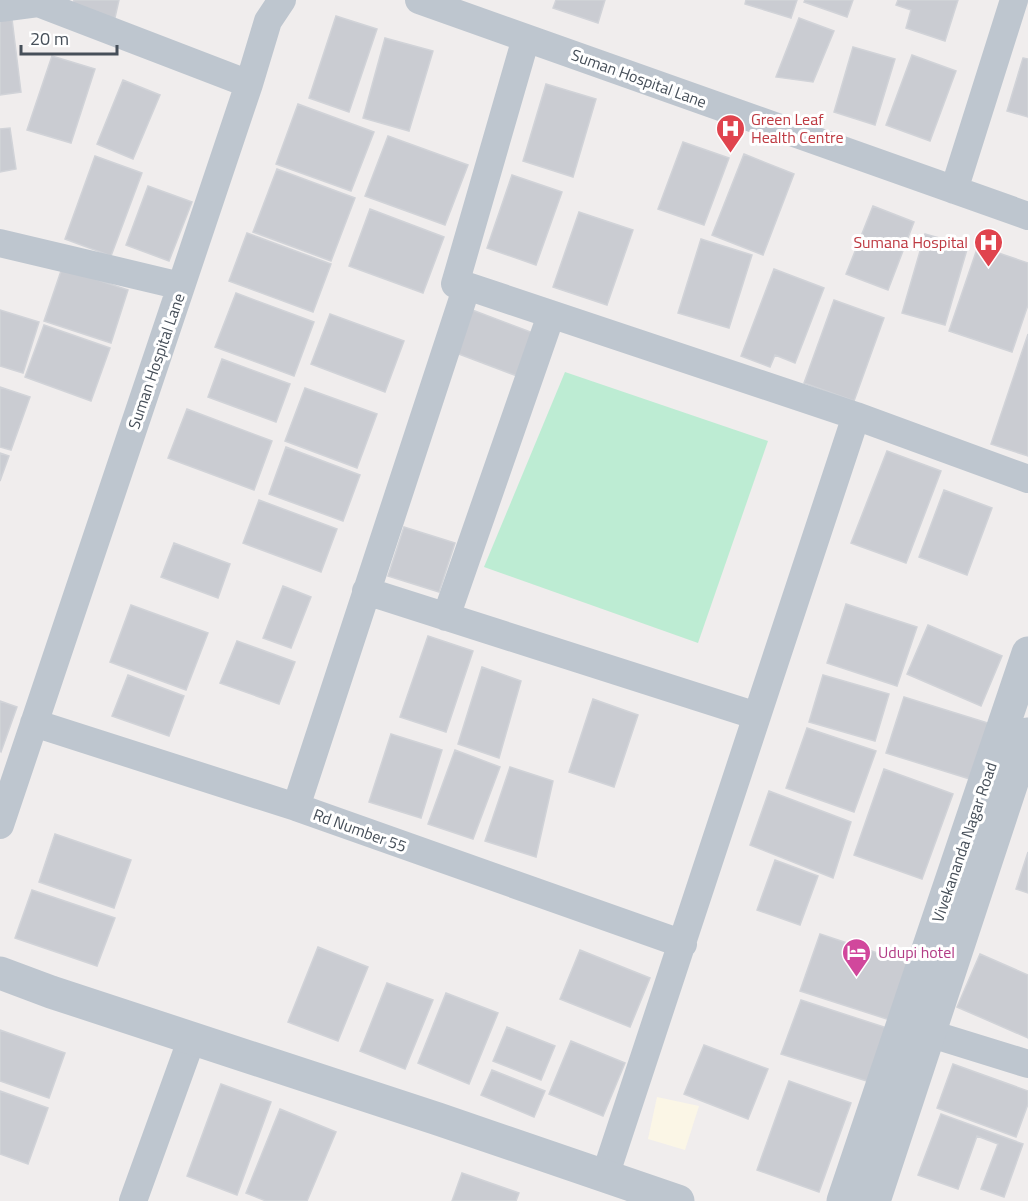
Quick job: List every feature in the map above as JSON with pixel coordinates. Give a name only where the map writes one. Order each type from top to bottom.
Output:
[{"type":"street","name":"Suman Hospital Lane","points":[[0,825],[249,84],[268,21],[282,0]]},
{"type":"street","name":"Suman Hospital Lane","points":[[419,0],[1028,216]]},
{"type":"street","points":[[954,190],[1014,0]]},
{"type":"street","points":[[0,8],[38,3],[249,84]]},
{"type":"street","points":[[526,38],[455,284],[467,286],[856,416],[1028,479]]},
{"type":"street","points":[[0,243],[181,286]]},
{"type":"street","points":[[296,807],[467,286]]},
{"type":"street","points":[[446,617],[550,315]]},
{"type":"street","points":[[606,1176],[856,416]]},
{"type":"street","points":[[366,591],[757,716]]},
{"type":"street","name":"Vivekananda Nagar Road","points":[[843,1201],[1028,653]]},
{"type":"street","name":"Rd Number 55","points":[[34,723],[296,807],[683,944]]},
{"type":"street","name":"Vivekananda Nagar Road","points":[[874,1201],[1028,734]]},
{"type":"street","points":[[0,973],[678,1201]]},
{"type":"street","points":[[928,1033],[1028,1064]]},
{"type":"street","points":[[133,1201],[192,1038]]},
{"type":"shaded area","points":[[657,1097],[699,1106],[685,1150],[648,1139]]},
{"type":"green space","points":[[565,372],[768,441],[698,643],[484,567]]},
{"type":"building","points":[[74,0],[119,0],[114,22],[71,11]]},
{"type":"building","points":[[556,0],[605,0],[598,23],[553,8]]},
{"type":"building","points":[[746,0],[797,0],[791,18],[745,4]]},
{"type":"building","points":[[805,0],[853,0],[847,17],[804,2]]},
{"type":"building","points":[[898,0],[958,0],[945,41],[906,28],[911,10],[896,5]]},
{"type":"building","points":[[336,16],[377,29],[349,112],[309,98]]},
{"type":"building","points":[[799,18],[834,31],[813,82],[776,77]]},
{"type":"building","points":[[12,19],[21,92],[0,95],[0,21]]},
{"type":"building","points":[[385,38],[433,51],[409,131],[363,118]]},
{"type":"building","points":[[853,47],[895,59],[875,125],[834,112]]},
{"type":"building","points":[[912,55],[956,71],[930,141],[886,125]]},
{"type":"building","points":[[52,56],[95,69],[71,143],[27,130]]},
{"type":"building","points":[[1023,58],[1028,59],[1028,117],[1007,111]]},
{"type":"building","points":[[123,80],[160,95],[133,159],[97,144]]},
{"type":"building","points":[[546,84],[596,99],[573,177],[523,161]]},
{"type":"building","points":[[298,104],[374,132],[351,191],[276,164]]},
{"type":"building","points":[[10,128],[16,169],[0,172],[0,129]]},
{"type":"building","points":[[388,136],[468,165],[445,225],[365,196]]},
{"type":"building","points":[[683,142],[729,158],[704,225],[658,209]]},
{"type":"building","points":[[744,154],[794,174],[763,255],[712,235]]},
{"type":"building","points":[[95,156],[142,173],[111,256],[65,239]]},
{"type":"building","points":[[277,169],[355,198],[331,261],[253,232]]},
{"type":"building","points":[[512,175],[562,192],[536,265],[487,248]]},
{"type":"building","points":[[148,186],[192,202],[169,261],[126,245]]},
{"type":"building","points":[[873,206],[914,222],[888,290],[846,274]]},
{"type":"building","points":[[370,209],[444,237],[423,293],[349,266]]},
{"type":"building","points":[[579,212],[633,230],[607,305],[553,287]]},
{"type":"building","points":[[247,233],[331,264],[313,312],[229,281]]},
{"type":"building","points":[[925,234],[968,246],[945,325],[902,313]]},
{"type":"building","points":[[701,239],[752,255],[729,328],[678,313]]},
{"type":"building","points":[[978,246],[1028,263],[1028,305],[1012,352],[949,331]]},
{"type":"building","points":[[62,268],[128,290],[111,343],[44,321]]},
{"type":"building","points":[[774,269],[824,288],[795,363],[775,355],[770,367],[741,356]]},
{"type":"building","points":[[236,293],[314,322],[294,376],[215,347]]},
{"type":"building","points":[[834,300],[884,318],[854,401],[804,383]]},
{"type":"building","points":[[467,308],[533,333],[517,376],[451,351]]},
{"type":"building","points":[[0,310],[39,322],[23,373],[0,366]]},
{"type":"building","points":[[330,314],[404,341],[385,392],[311,364]]},
{"type":"building","points":[[44,325],[110,348],[91,401],[25,377]]},
{"type":"building","points":[[1028,334],[1028,456],[991,444]]},
{"type":"building","points":[[222,359],[290,384],[276,422],[208,397]]},
{"type":"building","points":[[0,387],[30,397],[11,450],[0,447]]},
{"type":"building","points":[[305,388],[377,414],[357,468],[285,441]]},
{"type":"building","points":[[187,409],[272,441],[254,490],[168,458]]},
{"type":"building","points":[[286,447],[360,475],[343,521],[269,494]]},
{"type":"building","points":[[887,451],[941,471],[906,563],[851,543]]},
{"type":"building","points":[[0,453],[9,456],[0,481]]},
{"type":"building","points":[[944,490],[992,508],[967,575],[919,557]]},
{"type":"building","points":[[259,500],[337,529],[321,572],[243,543]]},
{"type":"building","points":[[404,527],[455,543],[439,592],[388,576]]},
{"type":"building","points":[[174,543],[230,564],[218,598],[161,577]]},
{"type":"building","points":[[283,586],[311,597],[291,648],[263,638]]},
{"type":"building","points":[[846,604],[917,627],[897,686],[827,663]]},
{"type":"building","points":[[131,605],[208,633],[186,690],[110,662]]},
{"type":"building","points":[[928,625],[1002,656],[981,706],[907,674]]},
{"type":"building","points":[[428,636],[473,651],[446,732],[400,717]]},
{"type":"building","points":[[237,641],[295,662],[279,704],[220,683]]},
{"type":"building","points":[[482,667],[521,681],[499,758],[458,744]]},
{"type":"building","points":[[128,675],[184,696],[169,736],[112,716]]},
{"type":"building","points":[[823,675],[889,694],[875,741],[809,722]]},
{"type":"building","points":[[904,697],[991,724],[973,780],[886,753]]},
{"type":"building","points":[[593,699],[638,715],[614,787],[569,772]]},
{"type":"building","points":[[0,701],[17,707],[1,752],[0,751]]},
{"type":"building","points":[[807,728],[876,751],[854,812],[786,788]]},
{"type":"building","points":[[391,734],[442,750],[421,818],[369,802]]},
{"type":"building","points":[[455,750],[500,767],[473,839],[428,824]]},
{"type":"building","points":[[510,767],[553,781],[536,857],[485,841]]},
{"type":"building","points":[[884,769],[953,794],[922,879],[854,855]]},
{"type":"building","points":[[769,791],[851,822],[833,878],[750,845]]},
{"type":"building","points":[[55,834],[131,860],[114,908],[39,882]]},
{"type":"building","points":[[1028,852],[1028,893],[1016,889]]},
{"type":"building","points":[[775,860],[818,876],[800,925],[757,910]]},
{"type":"building","points":[[32,890],[115,918],[97,966],[15,938]]},
{"type":"building","name":"Udupi hotel","points":[[820,934],[914,965],[893,1021],[800,991]]},
{"type":"building","points":[[318,947],[368,967],[338,1041],[288,1022]]},
{"type":"building","points":[[580,950],[650,978],[630,1027],[560,999]]},
{"type":"building","points":[[980,954],[1028,975],[1028,1038],[957,1007]]},
{"type":"building","points":[[387,983],[433,1000],[405,1069],[360,1051]]},
{"type":"building","points":[[446,993],[498,1013],[469,1084],[418,1063]]},
{"type":"building","points":[[801,1000],[890,1029],[870,1082],[781,1054]]},
{"type":"building","points":[[507,1027],[555,1046],[541,1080],[493,1061]]},
{"type":"building","points":[[0,1030],[65,1053],[49,1098],[0,1081]]},
{"type":"building","points":[[571,1041],[625,1063],[603,1116],[549,1094]]},
{"type":"building","points":[[704,1045],[768,1069],[748,1119],[684,1094]]},
{"type":"building","points":[[953,1064],[1028,1091],[1028,1104],[1016,1137],[937,1108]]},
{"type":"building","points":[[492,1070],[545,1091],[534,1117],[481,1095]]},
{"type":"building","points":[[789,1081],[851,1103],[819,1192],[757,1170]]},
{"type":"building","points":[[221,1084],[271,1102],[237,1195],[187,1176]]},
{"type":"building","points":[[0,1091],[48,1108],[28,1164],[0,1154]]},
{"type":"building","points":[[280,1109],[336,1132],[307,1201],[266,1201],[246,1193]]},
{"type":"building","points":[[941,1114],[1023,1144],[1004,1197],[981,1189],[998,1144],[977,1136],[958,1189],[918,1175]]},
{"type":"building","points":[[462,1173],[519,1193],[516,1201],[452,1201]]},
{"type":"place","name":"Green Leaf Health Centre","points":[[730,154]]},
{"type":"place","name":"Sumana Hospital","points":[[989,268]]},
{"type":"place","name":"Udupi hotel","points":[[857,978]]}]
